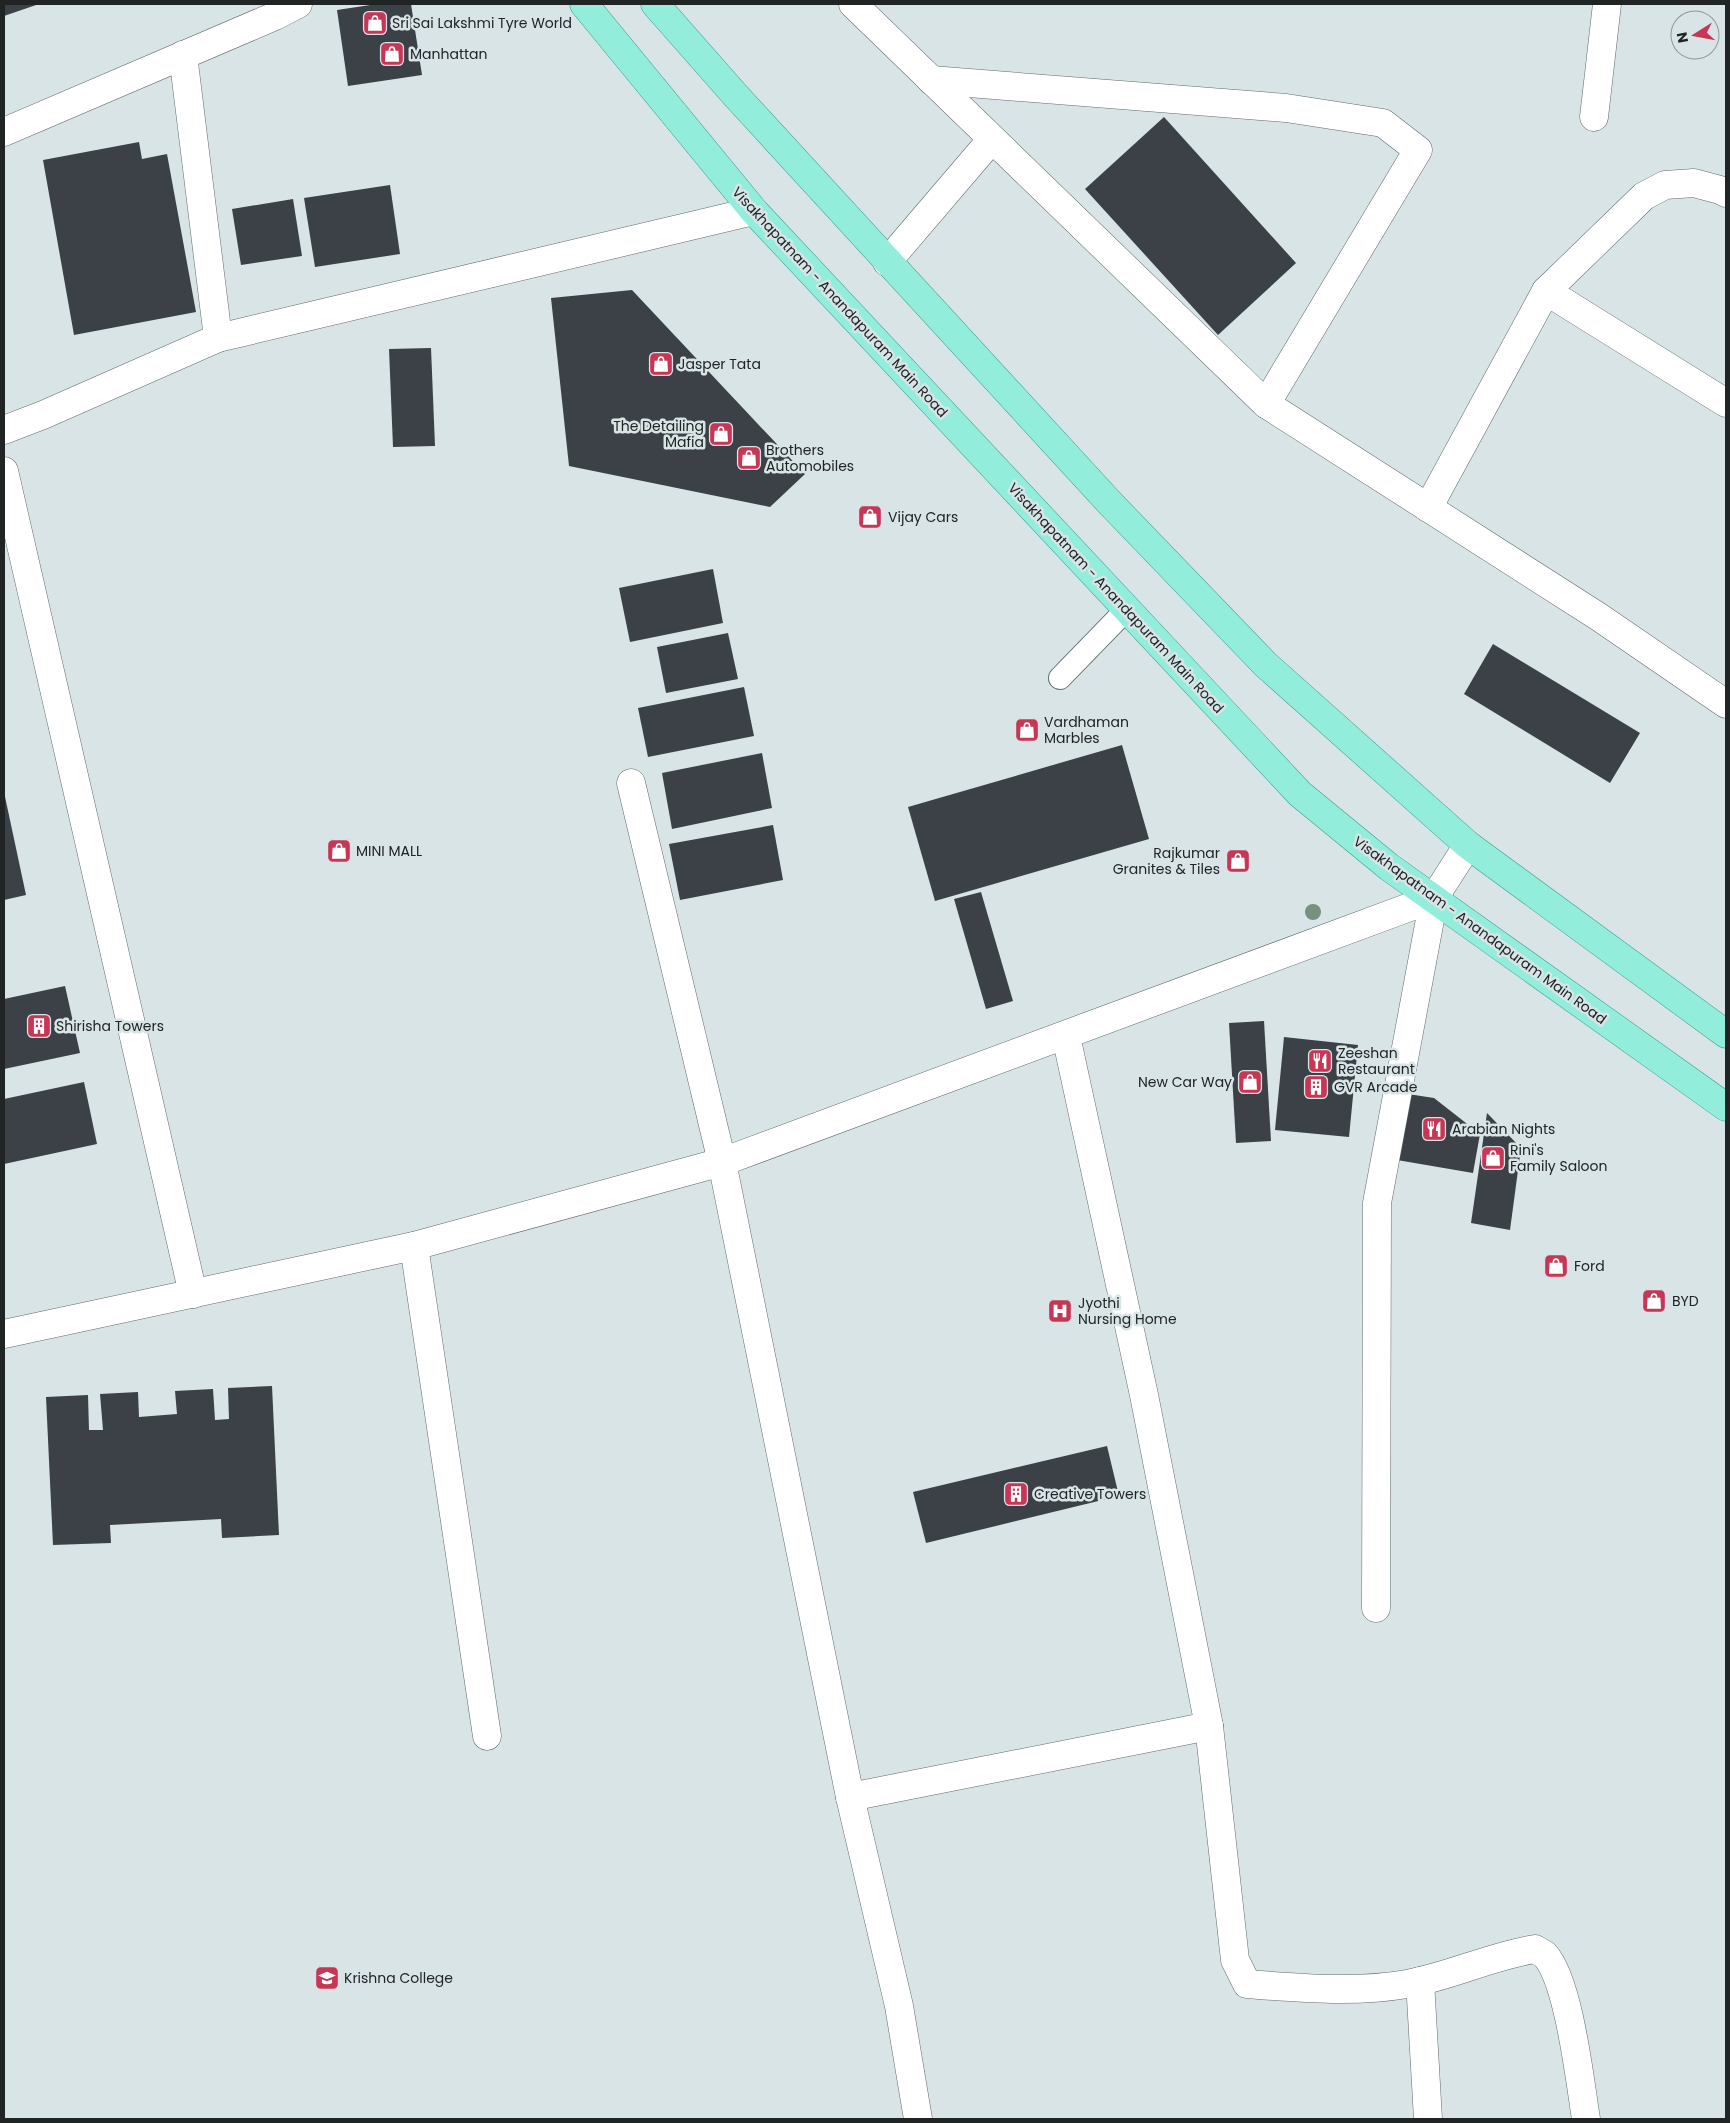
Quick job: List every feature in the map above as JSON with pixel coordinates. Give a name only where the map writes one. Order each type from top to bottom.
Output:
[{"type":"main road","name":"Visakhapatnam - Anandapuram Main Road","points":[[584,4],[754,211],[1300,794],[1390,867],[1726,1108]]},
{"type":"main road","points":[[655,4],[737,97],[1108,502],[1265,664],[1468,845],[1726,1034]]},
{"type":"street","points":[[4,132],[183,56],[298,4]]},
{"type":"street","points":[[853,4],[1266,404],[1599,617],[1726,704]]},
{"type":"street","points":[[1594,117],[1607,4]]},
{"type":"street","points":[[183,56],[218,338]]},
{"type":"street","points":[[931,80],[1286,108],[1383,123],[1418,150],[1266,404]]},
{"type":"street","points":[[888,262],[992,139]]},
{"type":"street","points":[[1428,508],[1546,291],[1644,196],[1664,185],[1694,184],[1726,193]]},
{"type":"street","points":[[4,430],[43,416],[218,338],[754,211]]},
{"type":"street","points":[[1546,291],[1726,402]]},
{"type":"street","points":[[4,471],[193,1294]]},
{"type":"street","points":[[631,783],[722,1162],[850,1797],[899,2006],[918,2119]]},
{"type":"street","points":[[1376,1608],[1377,1203],[1434,898],[1468,845]]},
{"type":"street","points":[[4,1334],[414,1246],[722,1162],[1434,898]]},
{"type":"street","points":[[1066,1036],[1144,1395],[1208,1726],[1235,1960],[1248,1984],[1346,1989],[1406,1984],[1485,1963],[1512,1952],[1535,1949],[1545,1955],[1555,1972],[1568,2012],[1586,2119]]},
{"type":"street","points":[[414,1246],[487,1736]]},
{"type":"street","points":[[850,1797],[1208,1726]]},
{"type":"street","points":[[1420,1981],[1428,2119]]},
{"type":"lane","points":[[1060,678],[1127,609]]},
{"type":"building","points":[[4,4],[39,4],[4,16]]},
{"type":"building","points":[[377,4],[411,4],[422,75],[348,86],[337,10]]},
{"type":"building","points":[[1164,117],[1296,263],[1218,335],[1085,189]]},
{"type":"building","points":[[139,142],[142,159],[167,154],[196,312],[74,335],[43,160]]},
{"type":"building","points":[[390,185],[400,254],[315,267],[304,198]]},
{"type":"building","points":[[293,199],[302,256],[241,265],[232,209]]},
{"type":"building","points":[[632,290],[805,474],[770,507],[569,466],[551,298]]},
{"type":"building","points":[[431,348],[435,446],[393,447],[389,349]]},
{"type":"building","points":[[713,569],[723,623],[630,642],[619,588]]},
{"type":"building","points":[[728,633],[738,679],[666,693],[657,647]]},
{"type":"building","points":[[1493,644],[1640,733],[1610,783],[1464,694]]},
{"type":"building","points":[[744,687],[754,736],[648,757],[638,708]]},
{"type":"building","points":[[1122,745],[1149,839],[935,901],[908,807]]},
{"type":"building","points":[[762,753],[772,808],[672,829],[662,773]]},
{"type":"building","points":[[4,792],[26,895],[4,900]]},
{"type":"building","points":[[773,825],[783,880],[680,900],[669,844]]},
{"type":"building","points":[[981,892],[1013,1001],[986,1009],[954,899]]},
{"type":"building","name":"Shirisha Towers","points":[[65,986],[80,1053],[4,1069],[4,999]]},
{"type":"building","name":"New Car Way","points":[[1264,1021],[1271,1141],[1236,1143],[1229,1023]]},
{"type":"building","name":"GVR Arcade","points":[[1284,1037],[1358,1045],[1349,1137],[1275,1130]]},
{"type":"building","points":[[84,1082],[97,1144],[4,1164],[4,1099]]},
{"type":"building","points":[[1408,1094],[1434,1098],[1480,1134],[1473,1173],[1397,1160]]},
{"type":"building","points":[[1487,1113],[1521,1148],[1510,1230],[1471,1223]]},
{"type":"building","points":[[272,1386],[279,1535],[222,1538],[221,1519],[110,1525],[111,1543],[53,1545],[46,1397],[88,1395],[89,1430],[103,1430],[100,1394],[138,1392],[139,1417],[177,1414],[175,1391],[213,1389],[215,1420],[229,1419],[228,1388]]},
{"type":"building","name":"Creative Towers","points":[[1107,1446],[1119,1496],[926,1543],[913,1492]]},
{"type":"place","name":"Sri Sai Lakshmi Tyre World","points":[[375,23]]},
{"type":"place","name":"Manhattan","points":[[392,54]]},
{"type":"place","name":"Jasper Tata","points":[[661,364]]},
{"type":"place","name":"The Detailing Mafia","points":[[721,434]]},
{"type":"place","name":"Brothers Automobiles","points":[[749,458]]},
{"type":"place","name":"Vijay Cars","points":[[870,517]]},
{"type":"place","name":"Vardhaman Marbles","points":[[1027,730]]},
{"type":"place","name":"MINI MALL","points":[[339,851]]},
{"type":"place","name":"Rajkumar Granites & Tiles","points":[[1238,861]]},
{"type":"place","name":"Shirisha Towers","points":[[39,1026]]},
{"type":"place","name":"Zeeshan Restaurant","points":[[1320,1061]]},
{"type":"place","name":"New Car Way","points":[[1250,1082]]},
{"type":"place","name":"GVR Arcade","points":[[1316,1087]]},
{"type":"place","name":"Arabian Nights","points":[[1434,1129]]},
{"type":"place","name":"Rini's Family Saloon","points":[[1493,1158]]},
{"type":"place","name":"Ford","points":[[1556,1266]]},
{"type":"place","name":"BYD","points":[[1654,1301]]},
{"type":"place","name":"Jyothi Nursing Home","points":[[1060,1311]]},
{"type":"place","name":"Creative Towers","points":[[1016,1494]]},
{"type":"place","name":"Krishna College","points":[[327,1978]]}]
